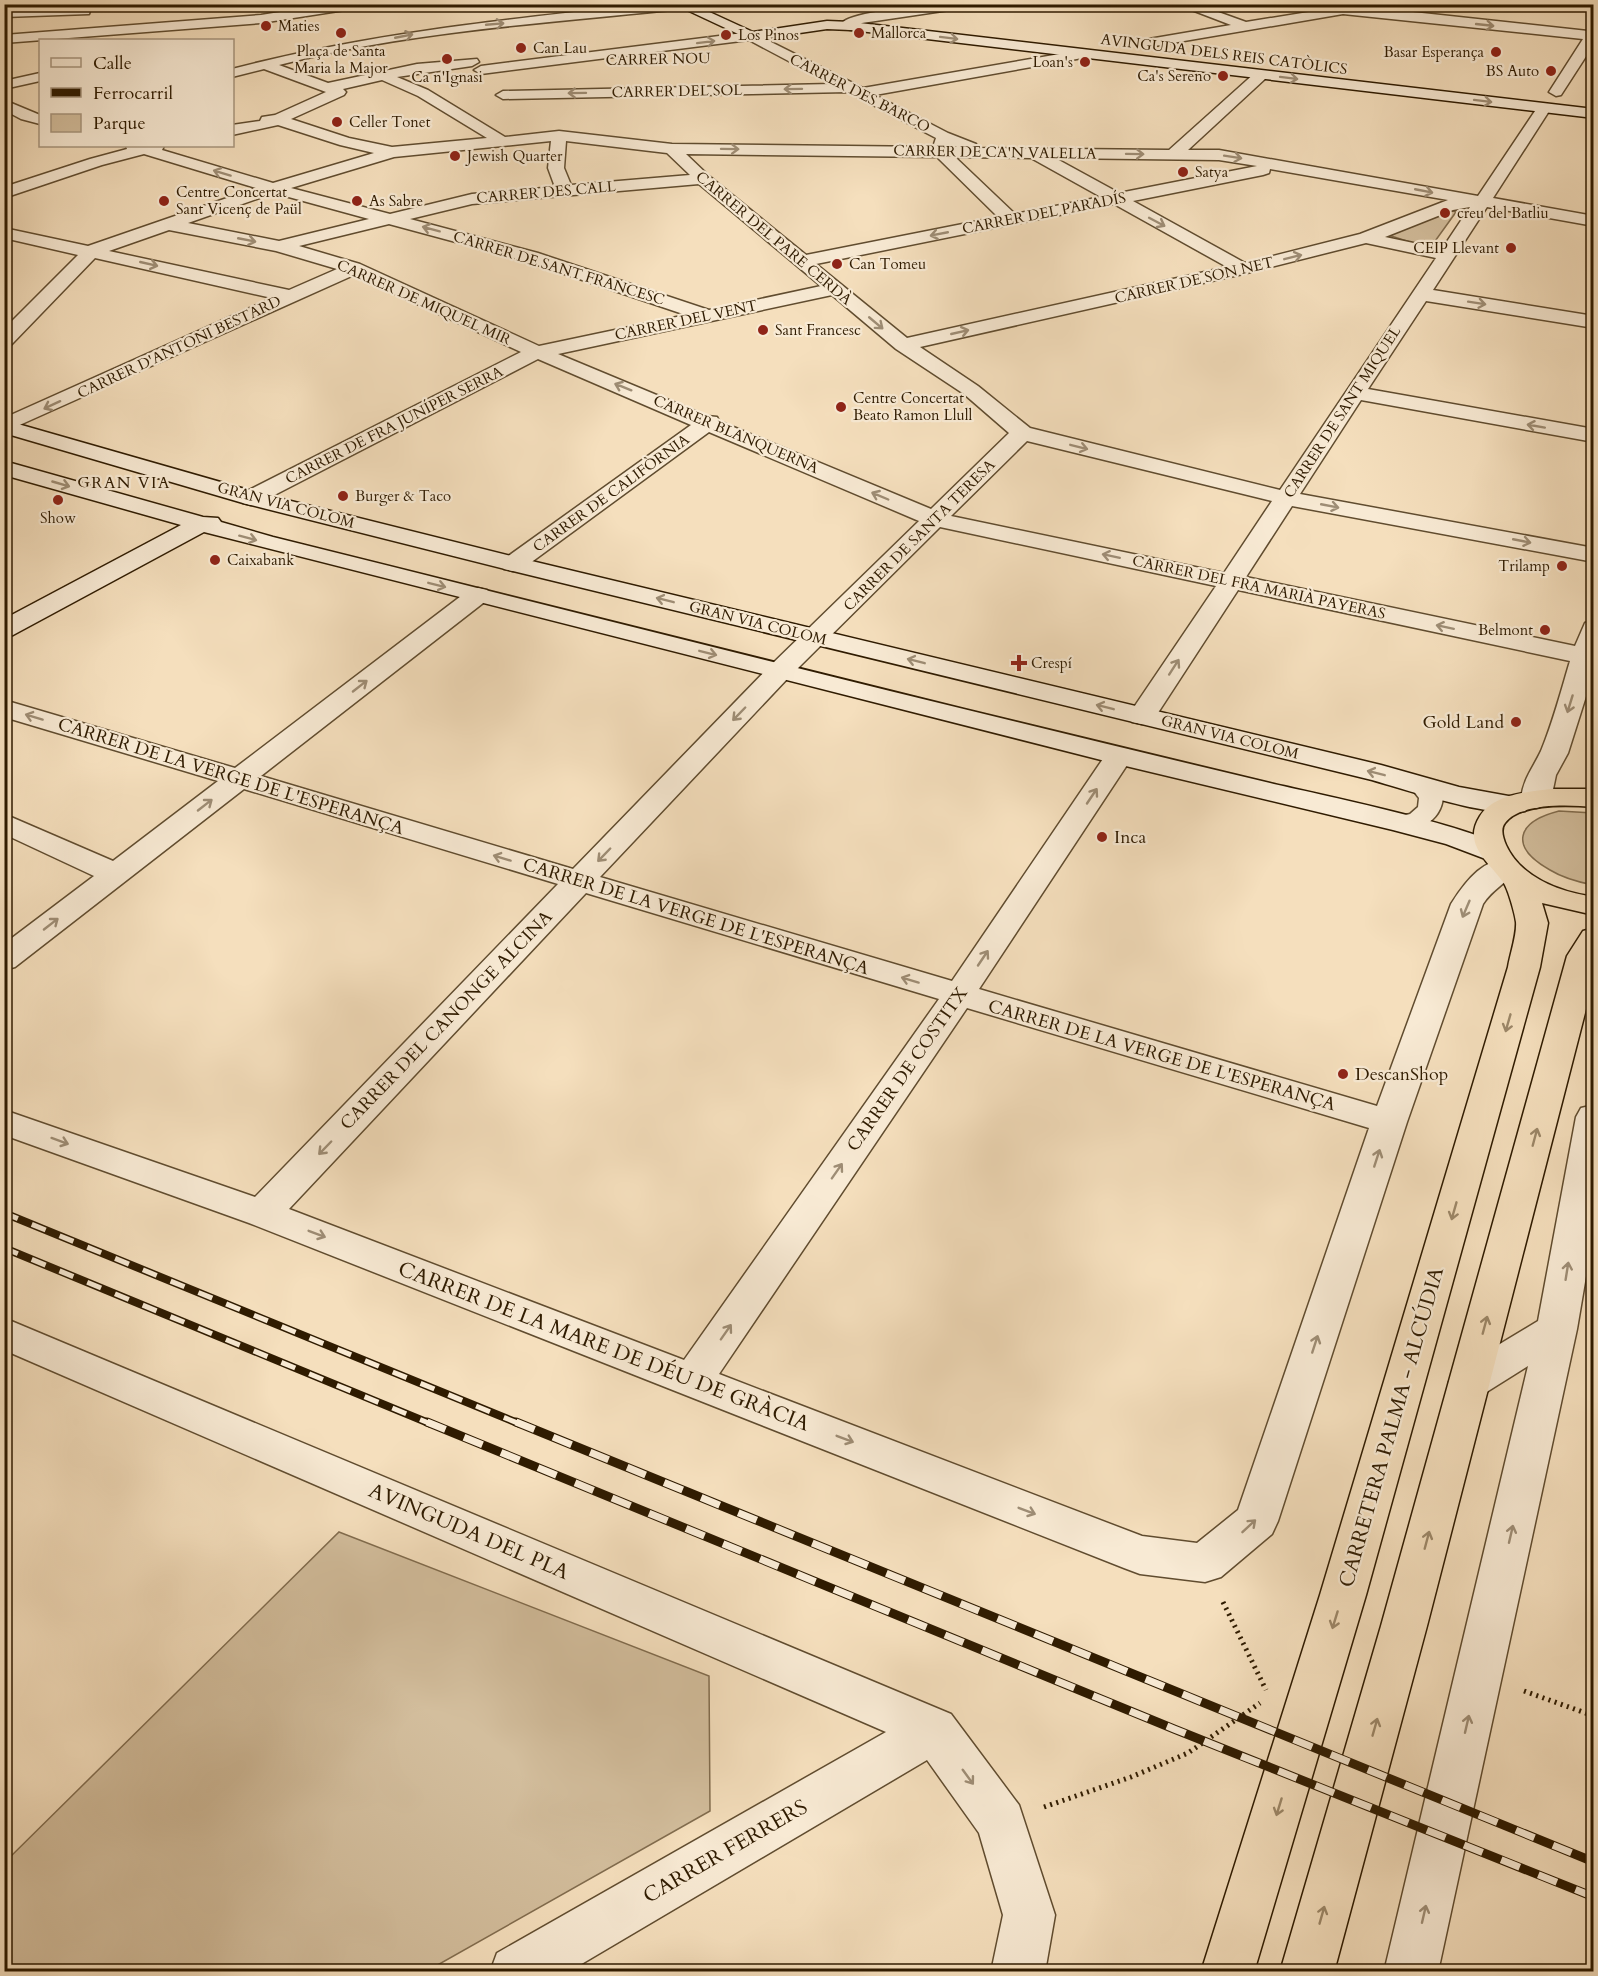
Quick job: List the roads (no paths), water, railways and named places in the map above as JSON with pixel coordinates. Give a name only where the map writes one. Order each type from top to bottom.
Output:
[{"type":"highway","points":[[1538,800],[1593,783]]},
{"type":"highway","points":[[1538,800],[1593,798]]},
{"type":"highway","name":"CARRETERA PALMA - ALCÚDIA","points":[[1227,1971],[1343,1595],[1524,967],[1532,923],[1506,866],[1488,837],[1488,826],[1495,817],[1538,800]]},
{"type":"highway","points":[[1506,866],[1541,892],[1565,901],[1593,906]]},
{"type":"highway","points":[[1307,1971],[1588,947]]},
{"type":"street","points":[[9,39],[261,19],[358,4]]},
{"type":"street","points":[[528,4],[540,20]]},
{"type":"street","points":[[867,4],[899,15],[938,21]]},
{"type":"street","points":[[326,88],[472,56],[750,36],[827,25],[851,26],[849,24],[852,21],[963,4]]},
{"type":"street","points":[[1182,4],[1246,26],[1376,4]]},
{"type":"street","points":[[1325,4],[1343,10],[1593,35]]},
{"type":"street","points":[[234,72],[264,64],[463,27],[681,5]]},
{"type":"street","name":"CARRER DES BARCO","points":[[681,5],[750,36],[856,90],[941,143]]},
{"type":"street","points":[[222,8],[335,7]]},
{"type":"street","points":[[4,14],[95,10],[75,32]]},
{"type":"street","points":[[870,28],[885,27],[899,15]]},
{"type":"street","points":[[436,16],[428,24],[437,31]]},
{"type":"street","name":"AVINGUDA DELS REIS CATÒLICS","points":[[851,26],[1593,114]]},
{"type":"street","name":"AVINGUDA DELS REIS CATÒLICS","points":[[1188,49],[1138,44],[1246,26]]},
{"type":"street","points":[[463,27],[472,56],[495,79],[530,78]]},
{"type":"street","points":[[1575,94],[1551,91],[1593,35]]},
{"type":"street","points":[[9,39],[28,50]]},
{"type":"street","name":"CARRER DEL SOL","points":[[495,79],[507,101],[856,90],[1083,54]]},
{"type":"street","points":[[234,130],[277,120],[339,92],[264,64]]},
{"type":"street","points":[[786,74],[821,73]]},
{"type":"street","points":[[382,75],[423,93],[502,141]]},
{"type":"street","points":[[1174,154],[1261,75]]},
{"type":"street","points":[[4,85],[39,77]]},
{"type":"street","points":[[4,104],[36,116]]},
{"type":"street","name":"CARRER DE SANT MIQUEL","points":[[1142,716],[1544,108]]},
{"type":"street","points":[[234,113],[264,120],[277,120],[345,142],[393,152]]},
{"type":"street","points":[[4,120],[36,116]]},
{"type":"street","points":[[531,121],[559,136],[556,168],[565,190]]},
{"type":"street","name":"CARRER DE CA'N VALELLA","points":[[393,152],[559,136],[672,148],[941,143],[981,152],[1219,155],[1593,221]]},
{"type":"street","points":[[941,143],[1011,220]]},
{"type":"street","points":[[4,193],[142,147]]},
{"type":"street","name":"CARRER DE SANT FRANCESC","points":[[148,147],[273,188],[532,256],[707,315]]},
{"type":"street","name":"CARRER DEL PARE CERDÀ","points":[[672,148],[703,179],[903,345],[970,390],[1022,433]]},
{"type":"street","points":[[4,341],[92,251],[273,188],[393,152]]},
{"type":"street","points":[[1033,152],[1243,269]]},
{"type":"street","name":"CARRER DEL PARADÍS","points":[[803,261],[1285,165]]},
{"type":"street","name":"CARRER DES CALL","points":[[279,246],[472,199],[703,179]]},
{"type":"street","name":"CARRER DE SON NET","points":[[903,345],[1243,269],[1366,238],[1450,205],[1481,202]]},
{"type":"street","name":"CARRER DE MIQUEL MIR","points":[[169,225],[279,246],[354,268],[537,352]]},
{"type":"street","points":[[4,233],[289,296]]},
{"type":"street","points":[[1366,238],[1446,255]]},
{"type":"street","name":"CARRER D'ANTONI BESTARD","points":[[5,426],[354,268]]},
{"type":"street","name":"CARRER DEL VENT","points":[[537,352],[835,289]]},
{"type":"street","points":[[1420,294],[1593,322]]},
{"type":"street","name":"CARRER BLANQUERNA","points":[[537,352],[710,422],[934,519]]},
{"type":"street","name":"CARRER DE FRA JUNÍPER SERRA","points":[[4,630],[199,525],[228,519],[250,505],[251,498],[537,352]]},
{"type":"street","points":[[1354,393],[1593,436]]},
{"type":"street","name":"CARRER DE CALIFÒRNIA","points":[[513,564],[710,422]]},
{"type":"street","name":"GRAN VIA COLOM","points":[[5,426],[251,498],[1456,795],[1538,800]]},
{"type":"street","points":[[1022,433],[1286,498],[1593,555]]},
{"type":"street","name":"CARRER DE SANTA TERESA","points":[[779,672],[1022,433]]},
{"type":"street","points":[[4,468],[199,525],[779,672],[1457,838],[1506,866],[1477,888],[1467,904],[1389,1122]]},
{"type":"street","name":"CARRER DEL FRA MARIÀ PAYERAS","points":[[934,519],[1585,656]]},
{"type":"street","points":[[4,960],[478,595]]},
{"type":"street","points":[[1538,800],[1537,781],[1554,753],[1593,628]]},
{"type":"street","name":"CARRER DEL CANONGE ALCINA","points":[[262,1213],[779,672]]},
{"type":"street","name":"CARRER DE LA VERGE DE L'ESPERANÇA","points":[[4,708],[1389,1122]]},
{"type":"street","name":"CARRER DE COSTITX","points":[[693,1380],[959,995],[1119,756]]},
{"type":"street","points":[[4,823],[116,874]]},
{"type":"street","points":[[1412,1971],[1557,1329],[1593,1118]]},
{"type":"street","name":"CARRER DE LA MARE DE DÉU DE GRÀCIA","points":[[4,1122],[262,1213],[1140,1556],[1205,1563],[1256,1521],[1389,1122]]},
{"type":"street","points":[[1470,1382],[1557,1329]]},
{"type":"street","name":"AVINGUDA DEL PLA","points":[[4,1333],[934,1730]]},
{"type":"street","points":[[934,1730],[1001,1822],[1029,1916],[1018,1971]]},
{"type":"street","name":"CARRER FERRERS","points":[[516,1971],[934,1730]]},
{"type":"lane","points":[[1400,823],[1418,820],[1430,809],[1431,797],[1421,785]]},
{"type":"railway","points":[[4,1213],[520,1424]]},
{"type":"railway","points":[[4,1248],[431,1424]]},
{"type":"railway","points":[[427,1422],[1174,1729],[1594,1897]]},
{"type":"railway","points":[[516,1422],[1594,1862]]},
{"type":"place","name":"Maties","points":[[266,26]]},
{"type":"place","name":"Plaça de Santa Maria la Major","points":[[341,33]]},
{"type":"place","name":"Mallorca","points":[[859,33]]},
{"type":"place","name":"Los Pinos","points":[[726,35]]},
{"type":"place","name":"Can Lau","points":[[521,48]]},
{"type":"place","name":"Basar Esperança","points":[[1496,52]]},
{"type":"place","name":"Ca n'Ignasi","points":[[447,59]]},
{"type":"place","name":"Loan's","points":[[1085,62]]},
{"type":"place","name":"BS Auto","points":[[1551,71]]},
{"type":"place","name":"Ca's Sereno","points":[[1223,76]]},
{"type":"place","name":"Celler Tonet","points":[[337,122]]},
{"type":"place","name":"Jewish Quarter","points":[[455,156]]},
{"type":"place","name":"Satya","points":[[1183,172]]},
{"type":"place","name":"Centre Concertat Sant Vicenç de Paül","points":[[164,201]]},
{"type":"place","name":"As Sabre","points":[[357,201]]},
{"type":"place","name":"creu del Batliu","points":[[1445,213]]},
{"type":"place","name":"CEIP Llevant","points":[[1511,248]]},
{"type":"place","name":"Can Tomeu","points":[[837,264]]},
{"type":"place","name":"Sant Francesc","points":[[763,330]]},
{"type":"place","name":"Centre Concertat Beato Ramon Llull","points":[[841,407]]},
{"type":"place","name":"Burger & Taco","points":[[343,496]]},
{"type":"place","name":"Show","points":[[58,500]]},
{"type":"place","name":"Caixabank","points":[[215,560]]},
{"type":"place","name":"Trilamp","points":[[1562,566]]},
{"type":"place","name":"Belmont","points":[[1545,630]]},
{"type":"place","name":"Crespí","points":[[1019,663]]},
{"type":"place","name":"Gold Land","points":[[1516,722]]},
{"type":"place","name":"Inca","points":[[1102,837]]},
{"type":"place","name":"DescanShop","points":[[1343,1074]]},
{"type":"district","name":"GRAN VIA","points":[[124,482]]}]
